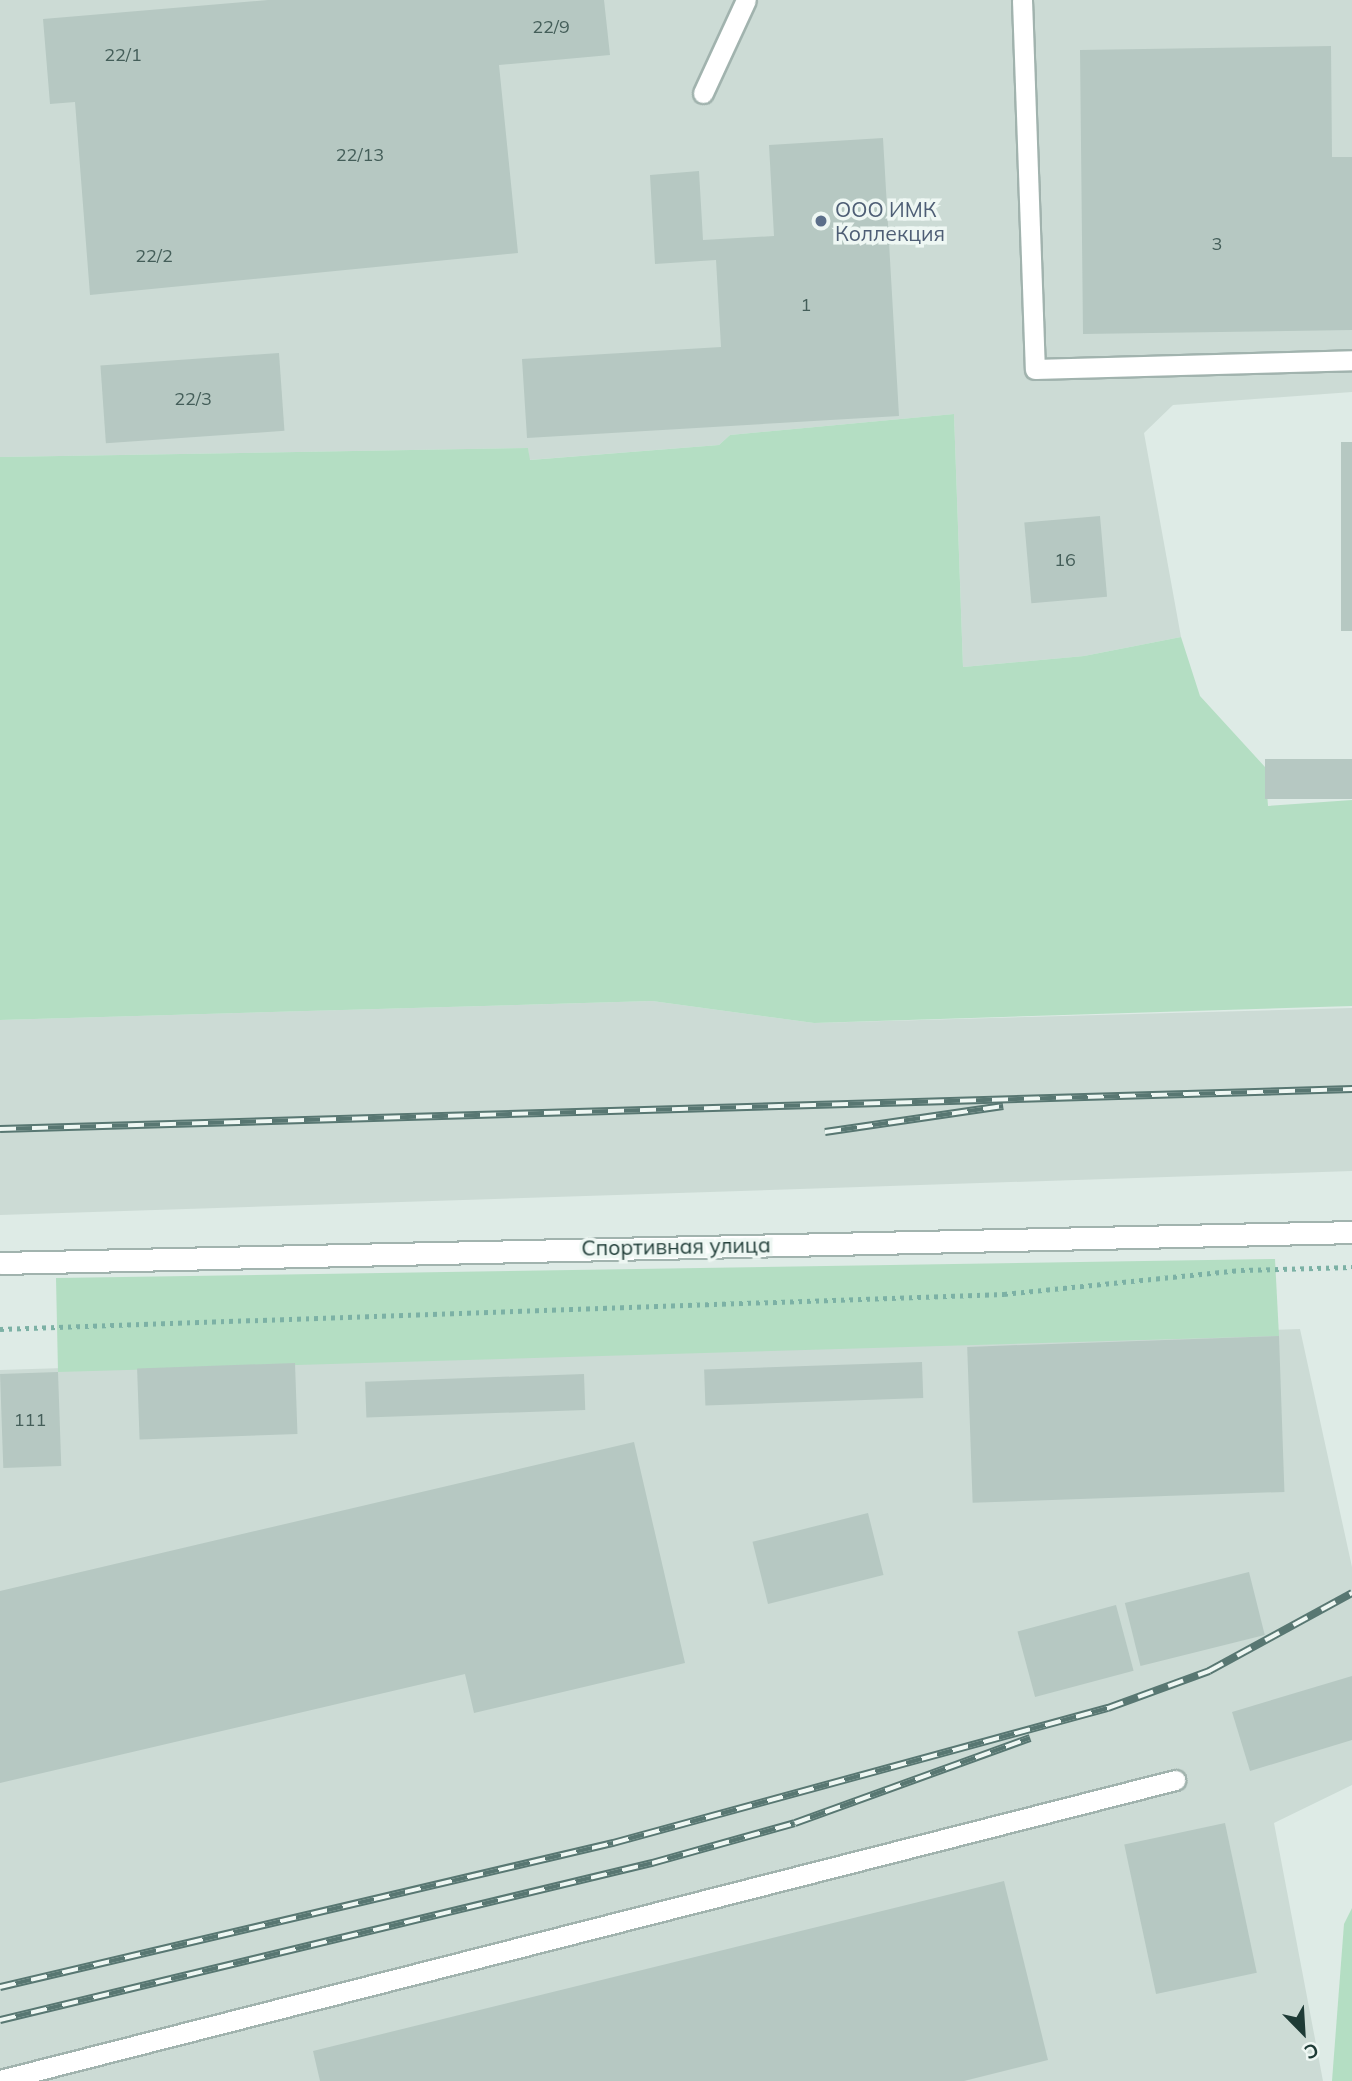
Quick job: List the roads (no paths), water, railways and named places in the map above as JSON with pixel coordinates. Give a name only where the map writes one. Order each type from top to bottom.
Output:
[{"type":"street","name":"Спортивная улица","points":[[0,1263],[1352,1232]]},
{"type":"lane","points":[[703,93],[746,0]]},
{"type":"lane","points":[[1022,0],[1035,369],[1352,360]]},
{"type":"lane","points":[[0,2080],[1175,1780]]},
{"type":"railway","points":[[0,1129],[1352,1089]]},
{"type":"railway","points":[[825,1132],[1003,1106]]},
{"type":"railway","points":[[0,1987],[613,1843],[1108,1708],[1209,1671],[1352,1593]]},
{"type":"railway","points":[[0,2020],[652,1863],[795,1823],[1030,1738]]},
{"type":"place","name":"ООО ИМК Коллекция","points":[[821,221]]}]
